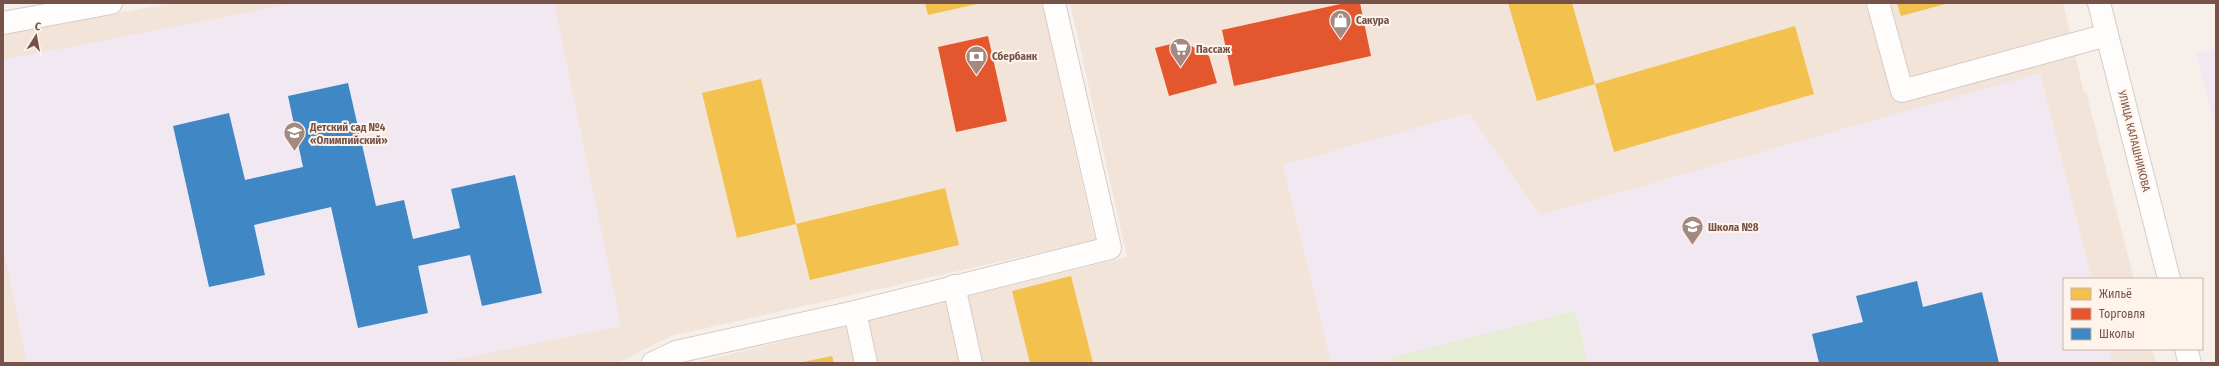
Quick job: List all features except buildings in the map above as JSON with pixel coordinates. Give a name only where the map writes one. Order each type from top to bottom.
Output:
[{"type":"street","points":[[3,23],[111,3]]},
{"type":"street","points":[[653,363],[954,286],[1110,248],[1054,3]]},
{"type":"street","points":[[1878,3],[1902,91],[2107,35]]},
{"type":"street","name":"УЛИЦА КАЛАШНИКОВА","points":[[2099,3],[2169,278]]},
{"type":"street","points":[[954,286],[972,363]]},
{"type":"street","points":[[855,312],[866,363]]},
{"type":"street","points":[[2186,350],[2190,363]]},
{"type":"shaded area","points":[[172,3],[1042,3],[1095,240],[671,336],[618,363],[3,363],[3,34]]},
{"type":"shaded area","name":"Детский сад №4 «Олимпийский»","points":[[297,3],[554,3],[621,326],[440,363],[27,363],[3,247],[3,60]]},
{"type":"shaded area","points":[[1070,3],[2063,3],[2084,93],[2086,91],[2134,278],[2063,278],[2063,350],[2152,350],[2156,363],[694,363],[1127,257]]},
{"type":"shaded area","points":[[2216,48],[2216,131],[2196,53]]},
{"type":"shaded area","name":"Школа №8","points":[[2040,73],[2092,278],[2063,278],[2063,350],[2109,350],[2113,363],[1331,363],[1283,165],[1469,113],[1540,215]]},
{"type":"green space","points":[[1575,311],[1588,363],[1390,363],[1389,358]]},
{"type":"place","name":"Сакура","points":[[1340,40]]},
{"type":"place","name":"Пассаж","points":[[1180,68]]},
{"type":"place","name":"Сбербанк","points":[[976,76]]},
{"type":"place","name":"Детский сад №4 «Олимпийский»","points":[[294,152]]},
{"type":"place","name":"Школа №8","points":[[1693,246]]}]
